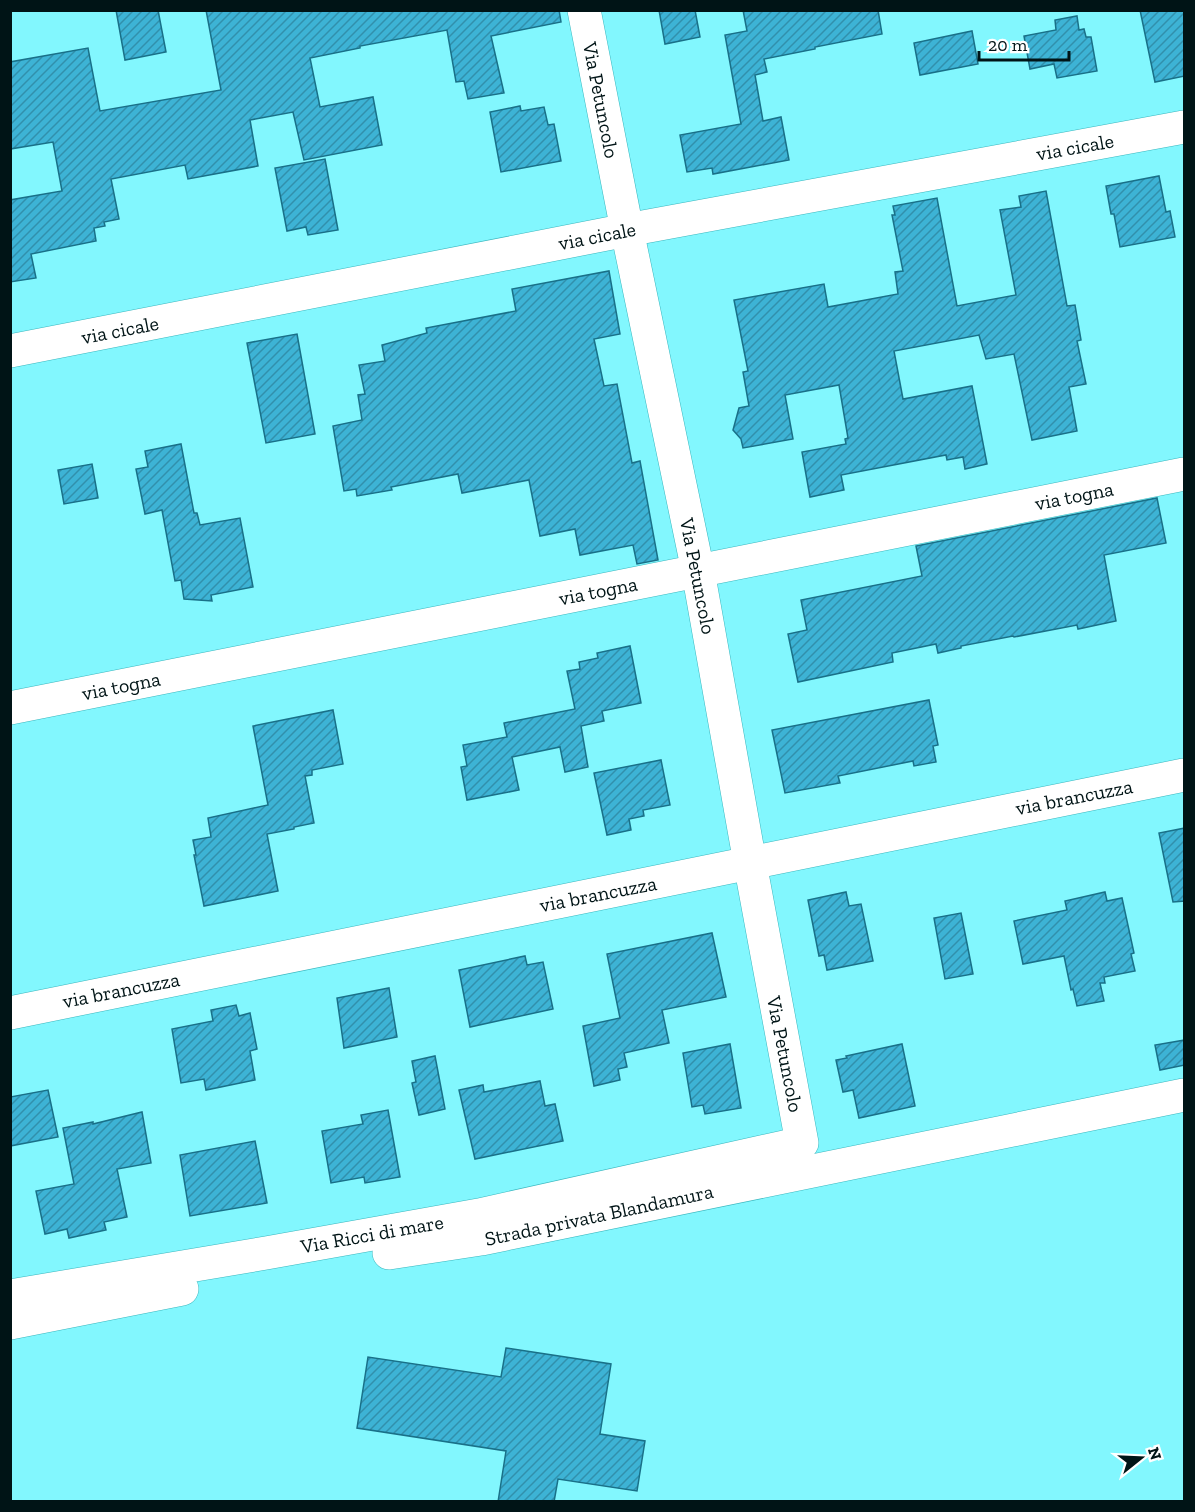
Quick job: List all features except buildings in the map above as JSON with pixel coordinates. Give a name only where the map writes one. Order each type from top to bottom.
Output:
[{"type":"street","name":"Via Petuncolo","points":[[480,1227],[802,1143],[698,571],[584,10]]},
{"type":"street","name":"via cicale","points":[[10,351],[627,230],[1185,127]]},
{"type":"street","name":"via togna","points":[[10,708],[1185,474]]},
{"type":"street","name":"via brancuzza","points":[[10,1013],[1185,775]]},
{"type":"street","name":"Strada privata Blandamura","points":[[10,1323],[268,1262],[480,1227],[1185,1095]]},
{"type":"street","points":[[10,1296],[268,1262]]}]
